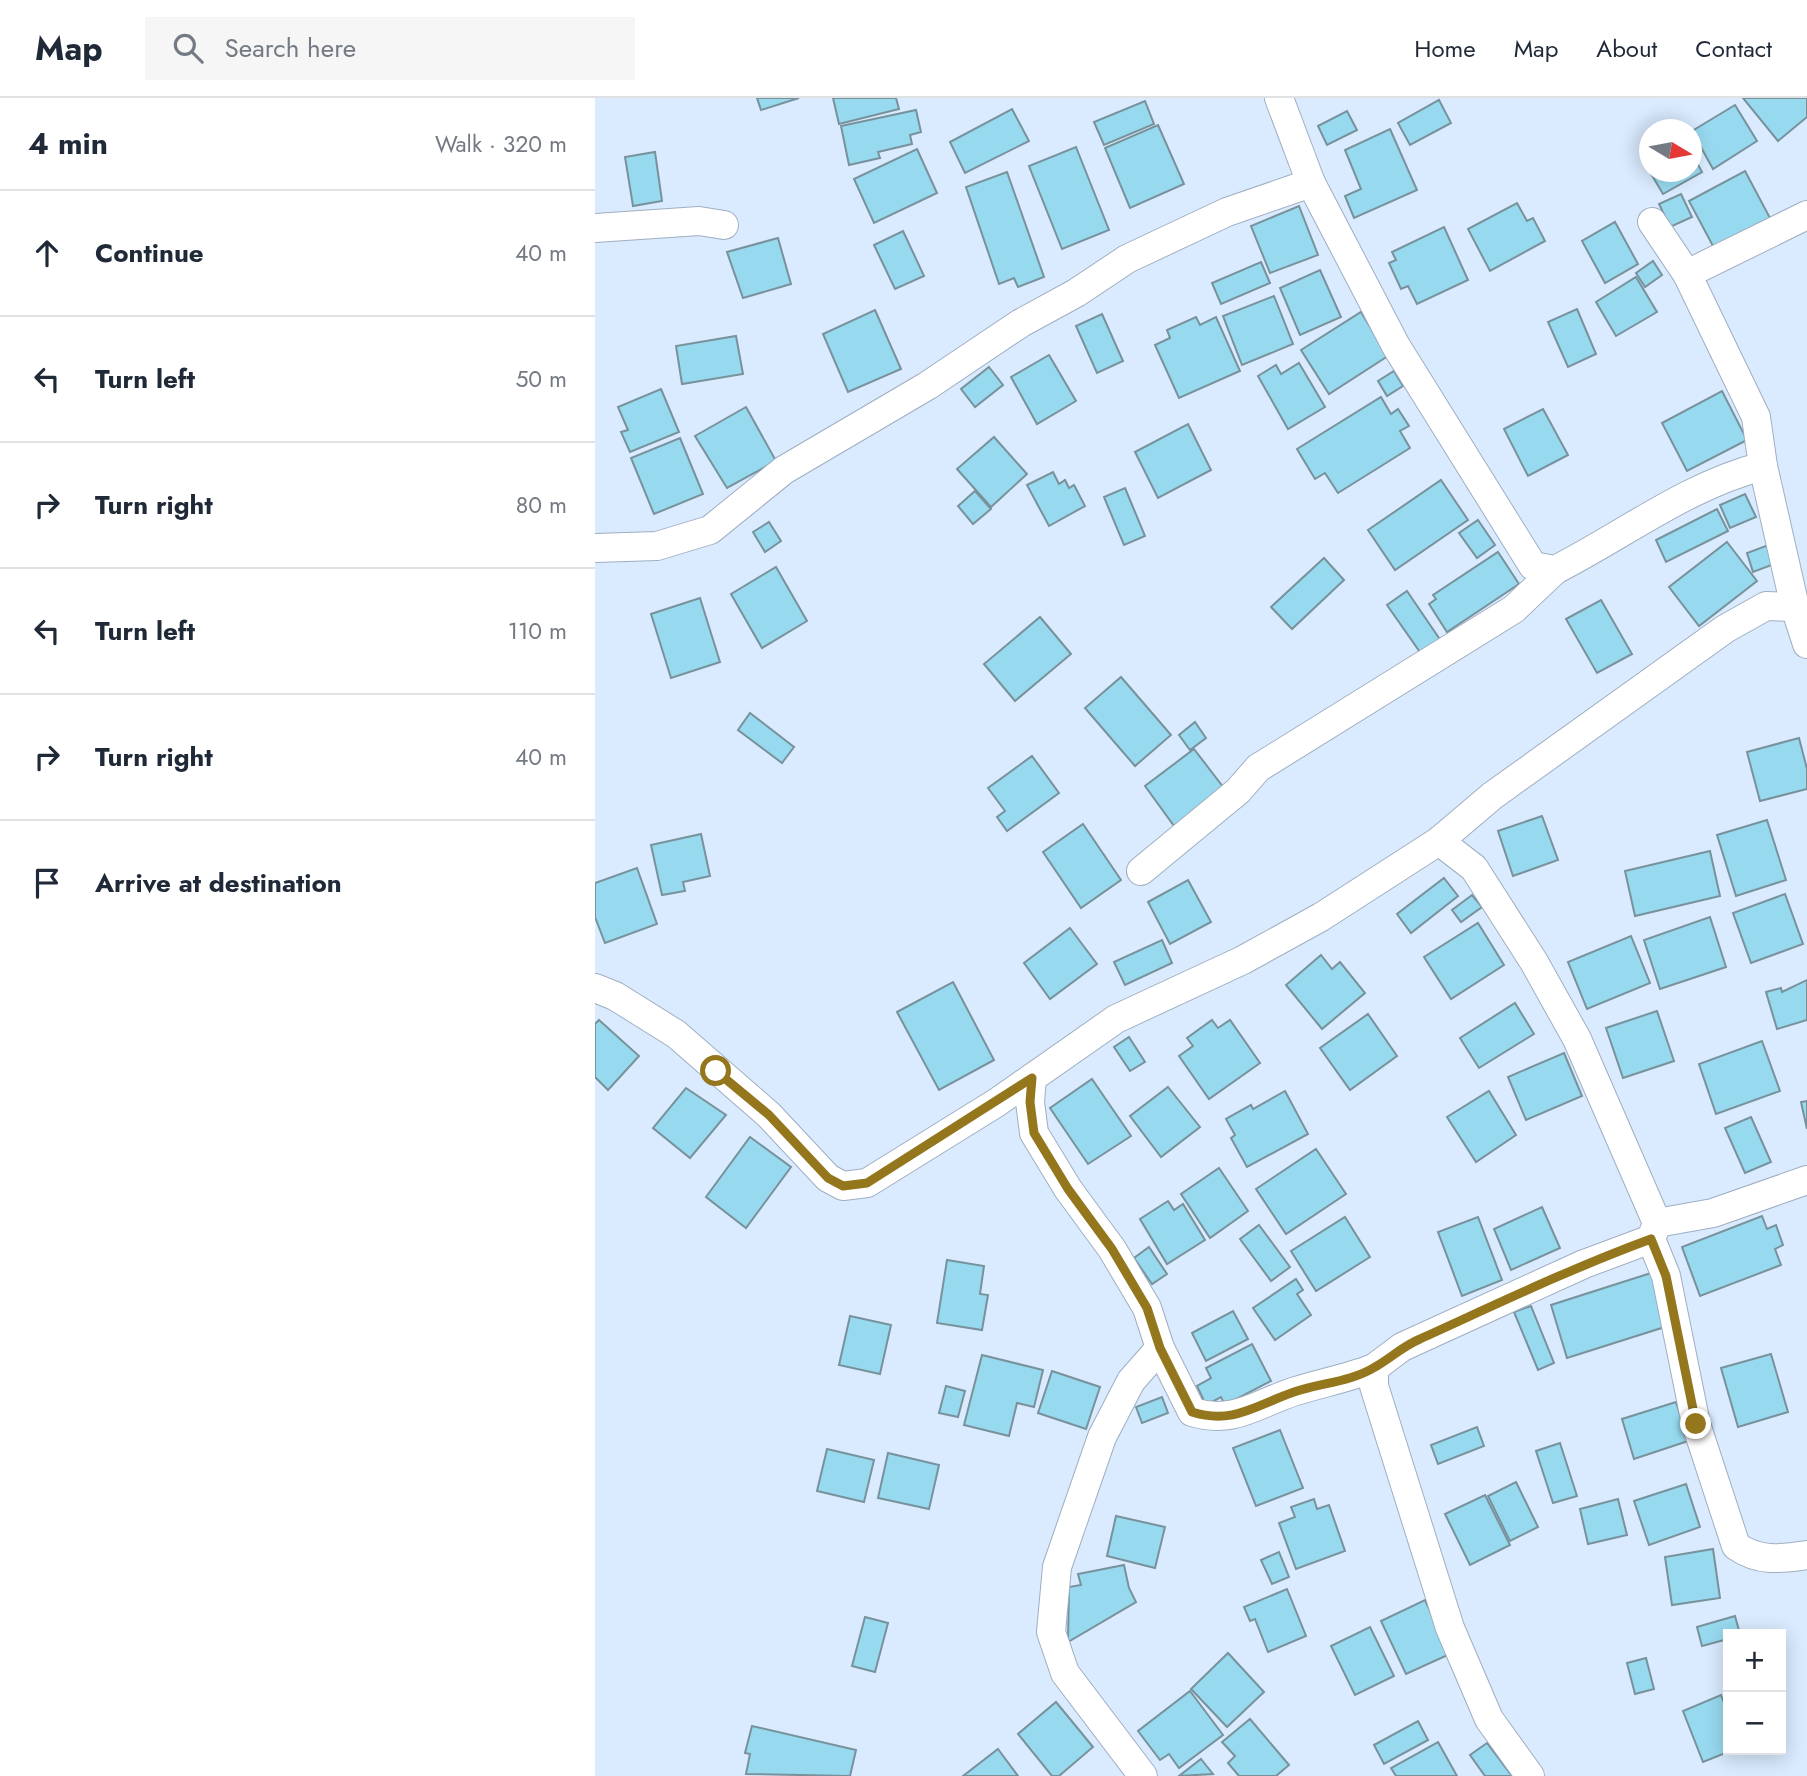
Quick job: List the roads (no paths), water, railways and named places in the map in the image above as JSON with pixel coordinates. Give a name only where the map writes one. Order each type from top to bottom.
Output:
[{"type":"street","points":[[1279,98],[1311,183],[1396,346],[1456,438],[1511,535],[1533,566],[1555,570]]},
{"type":"street","points":[[595,548],[657,546],[711,530],[784,470],[927,386],[1021,323],[1076,293],[1127,259],[1227,212],[1311,183]]},
{"type":"street","points":[[1687,274],[1807,215]]},
{"type":"street","points":[[595,228],[699,221],[724,225]]},
{"type":"street","points":[[1652,222],[1687,274],[1756,416],[1763,466],[1795,607],[1807,643]]},
{"type":"street","points":[[1141,871],[1238,791],[1258,768],[1514,609],[1555,570],[1670,503],[1732,474],[1763,466]]},
{"type":"street","points":[[595,988],[615,996],[676,1034],[769,1115],[828,1178],[843,1186],[867,1183],[1032,1078],[1116,1019],[1254,954],[1321,917],[1439,841],[1492,796],[1725,629],[1766,606],[1795,607]]},
{"type":"street","points":[[1439,841],[1474,868],[1534,962],[1577,1039],[1654,1231],[1666,1276],[1696,1424],[1736,1546],[1750,1555],[1773,1559],[1807,1555]]},
{"type":"street","points":[[1032,1078],[1030,1102],[1034,1133],[1068,1189],[1112,1249],[1147,1308],[1160,1348],[1192,1412],[1212,1418],[1249,1412],[1294,1392],[1347,1379],[1374,1368],[1402,1347],[1654,1231],[1807,1180]]},
{"type":"street","points":[[1143,1776],[1065,1673],[1051,1632],[1057,1567],[1102,1437],[1131,1381],[1160,1348]]},
{"type":"street","points":[[1374,1368],[1374,1386],[1450,1628],[1489,1719],[1530,1776]]}]
